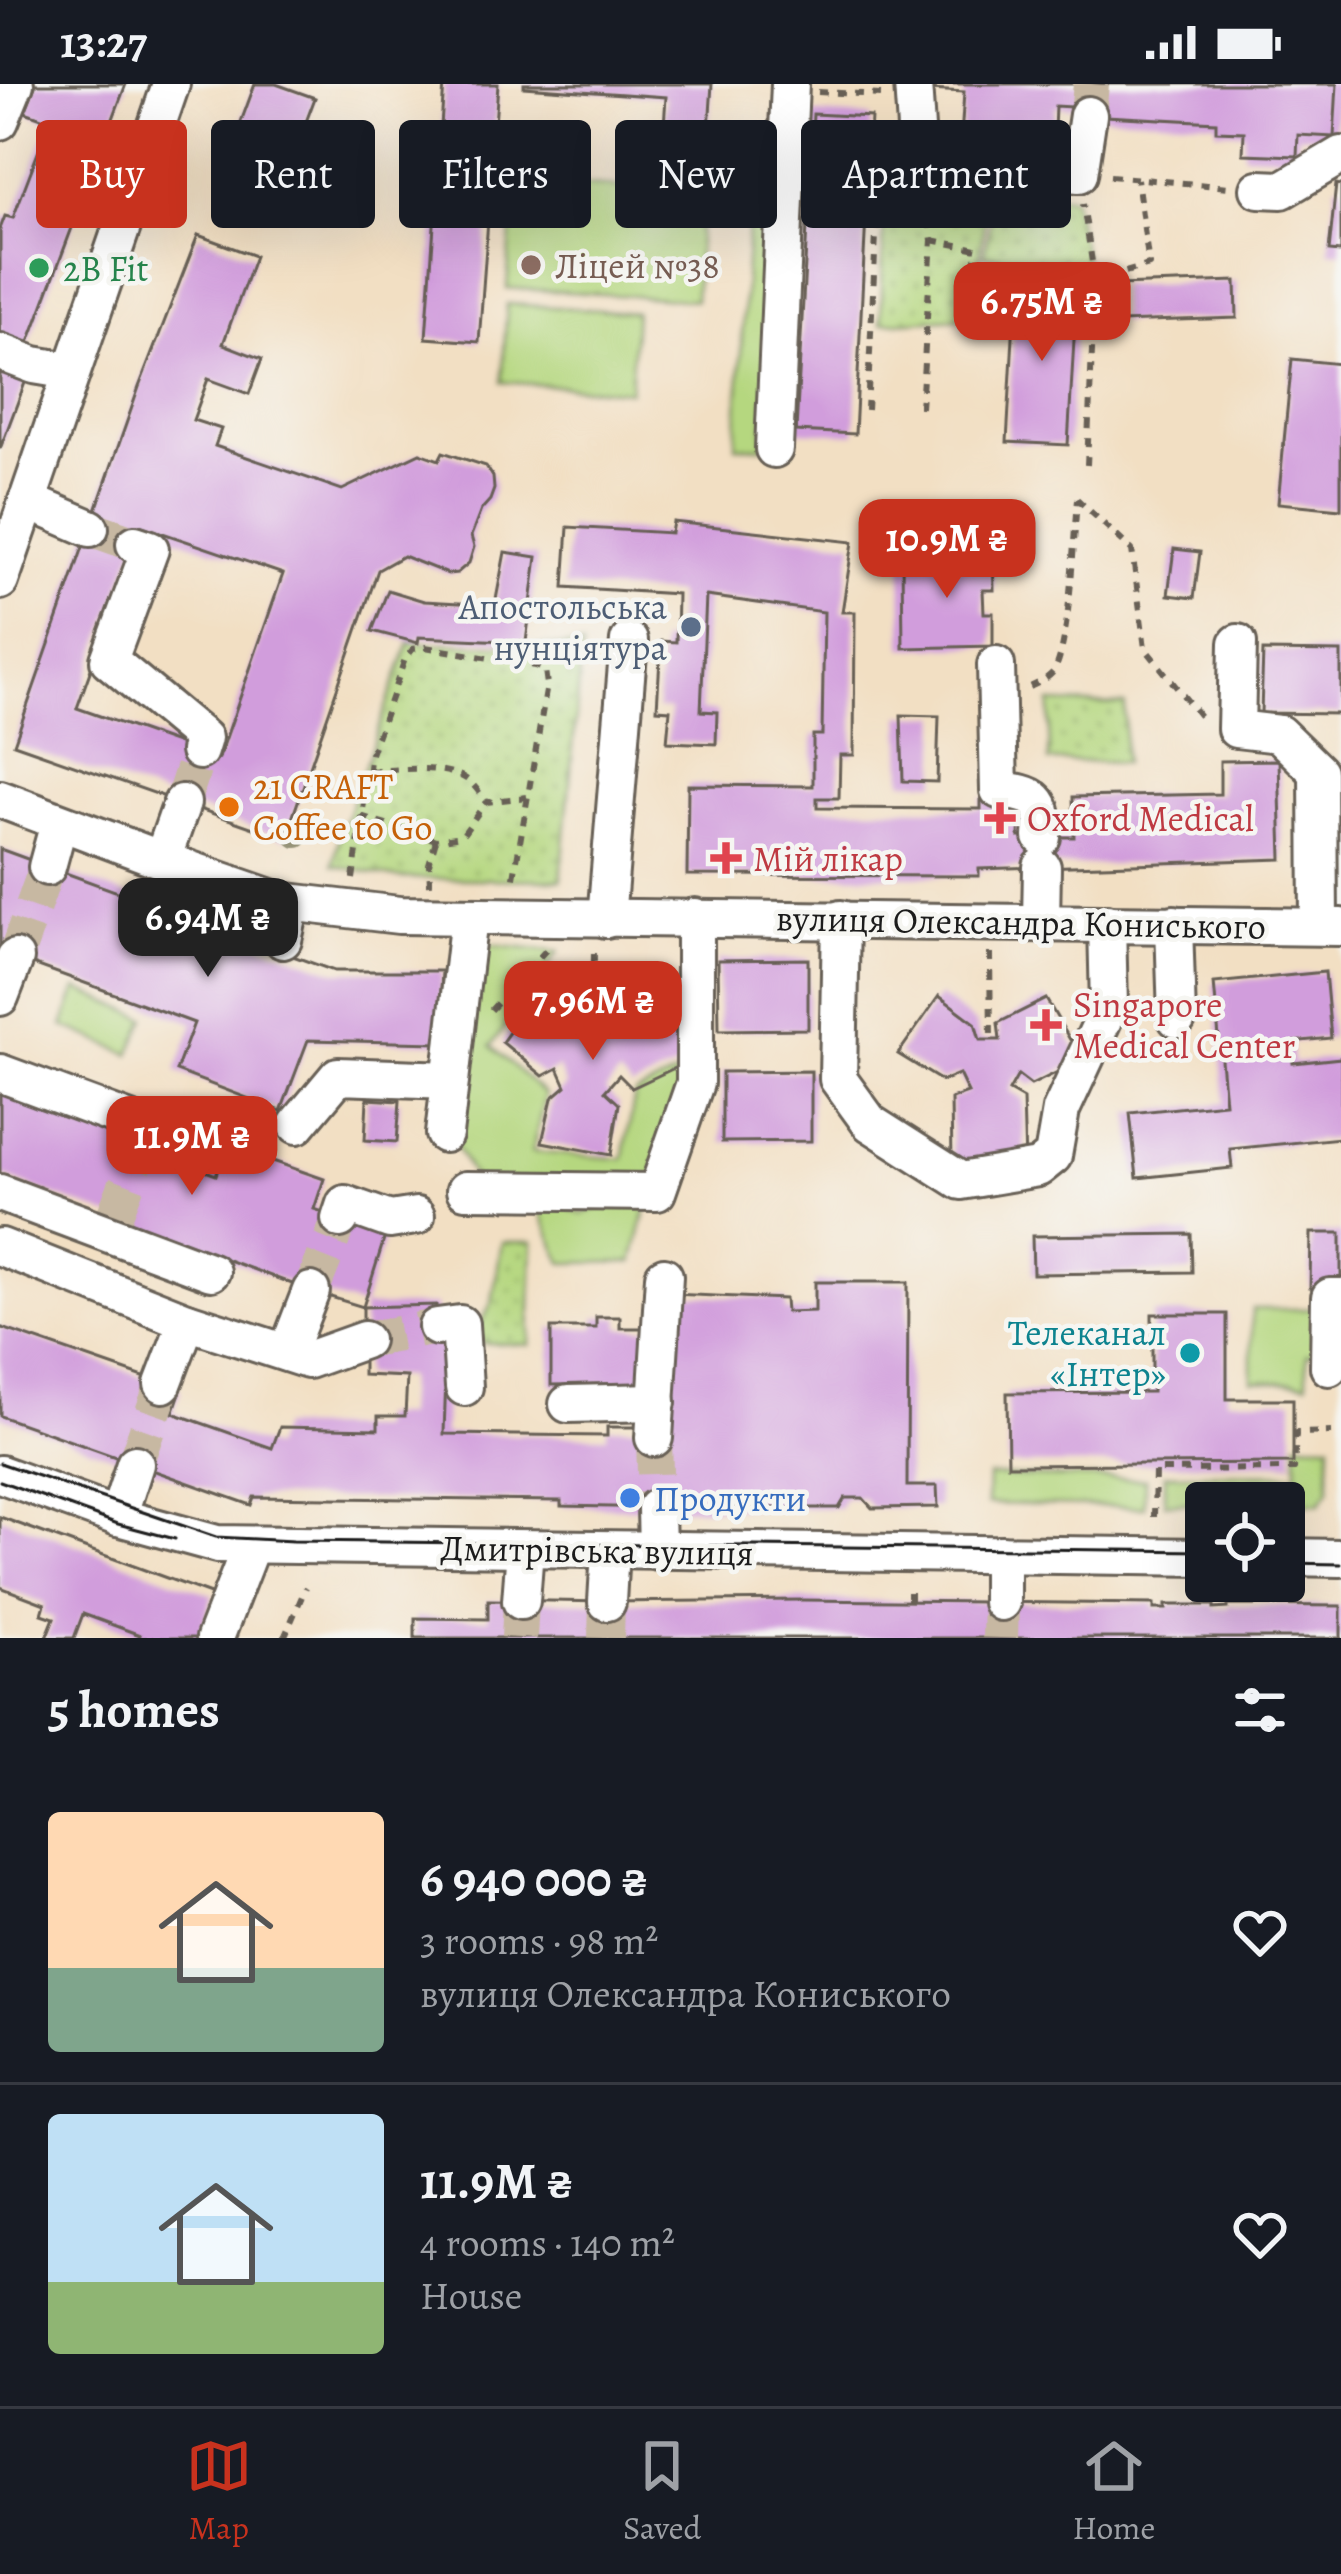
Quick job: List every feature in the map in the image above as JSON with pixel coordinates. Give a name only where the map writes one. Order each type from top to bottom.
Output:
[{"type":"street","points":[[0,122],[15,84]]},
{"type":"street","points":[[0,581],[6,542],[28,501],[171,84]]},
{"type":"street","points":[[774,449],[790,87]]},
{"type":"street","points":[[913,90],[915,120]]},
{"type":"street","points":[[1071,173],[1079,174],[1088,115]]},
{"type":"street","points":[[1259,189],[1282,190],[1341,155]]},
{"type":"street","points":[[0,352],[34,365],[70,371]]},
{"type":"street","points":[[28,501],[90,528]]},
{"type":"street","points":[[135,544],[150,549],[109,660],[203,738],[199,751]]},
{"type":"street","points":[[600,929],[629,641]]},
{"type":"street","points":[[1238,643],[1236,729],[1279,734],[1318,772],[1330,927]]},
{"type":"street","points":[[997,676],[999,790],[1031,796],[1044,816],[1041,921]]},
{"type":"street","name":"вулиця Олександра Кониського","points":[[0,799],[291,904],[398,915],[469,916],[600,929],[695,917],[1330,927]]},
{"type":"street","points":[[162,860],[182,802]]},
{"type":"street","points":[[47,867],[59,823]]},
{"type":"street","points":[[283,940],[291,904]]},
{"type":"street","points":[[444,1134],[469,916]]},
{"type":"street","points":[[465,1190],[657,1192],[695,1083],[695,917]]},
{"type":"street","points":[[841,919],[838,1079],[870,1123],[961,1180],[1038,1168],[1052,1156],[1060,1110],[1109,1007],[1107,923]]},
{"type":"street","points":[[1174,924],[1177,1019]]},
{"type":"street","points":[[0,997],[15,958]]},
{"type":"street","points":[[297,1125],[338,1076],[452,1064]]},
{"type":"street","points":[[0,1073],[154,1137]]},
{"type":"street","points":[[0,1193],[111,1225],[211,1272]]},
{"type":"street","points":[[340,1219],[346,1204],[390,1220],[416,1216]]},
{"type":"street","points":[[1,1247],[187,1321],[308,1360],[364,1340]]},
{"type":"street","points":[[568,1404],[656,1420],[664,1276]]},
{"type":"street","points":[[287,1353],[311,1291]]},
{"type":"street","points":[[1329,1367],[1330,1297],[1341,1298]]},
{"type":"street","points":[[163,1384],[187,1321]]},
{"type":"street","points":[[437,1327],[460,1324],[464,1387]]},
{"type":"street","points":[[118,1517],[135,1464]]},
{"type":"street","name":"Дмитрівська вулиця","points":[[0,1474],[118,1517],[217,1544],[1185,1557]]},
{"type":"street","points":[[656,1508],[657,1551]]},
{"type":"street","points":[[214,1638],[251,1545]]},
{"type":"street","points":[[521,1601],[525,1550]]},
{"type":"street","points":[[607,1602],[610,1550]]},
{"type":"street","points":[[1001,1555],[1001,1602]]},
{"type":"street","points":[[1305,1558],[1341,1558]]},
{"type":"path","points":[[790,87],[913,90]]},
{"type":"path","points":[[867,410],[882,117]]},
{"type":"path","points":[[1087,465],[1095,281],[1079,174],[1259,189]]},
{"type":"path","points":[[932,240],[976,249],[976,260],[1095,281],[1149,265],[1138,179]]},
{"type":"path","points":[[921,407],[930,228]]},
{"type":"path","points":[[997,676],[1029,687],[1054,670],[1066,621],[1077,499],[1132,550],[1145,648],[1192,703]]},
{"type":"path","points":[[353,879],[368,771],[405,658],[425,647],[545,670],[547,685],[511,892]]},
{"type":"path","points":[[368,771],[458,774],[486,802]]},
{"type":"path","points":[[361,816],[436,840],[462,836],[486,802],[527,797]]},
{"type":"path","points":[[430,889],[429,864],[436,840]]},
{"type":"path","points":[[593,1034],[600,929]]},
{"type":"path","points":[[452,1064],[558,938]]},
{"type":"path","points":[[990,943],[991,1040]]},
{"type":"path","points":[[1154,1517],[1155,1469],[1294,1469],[1296,1432],[1331,1432]]},
{"type":"path","points":[[284,1638],[306,1587]]},
{"type":"green space","points":[[591,185],[615,187],[615,228],[700,228],[695,300],[507,288],[511,228],[591,228]]},
{"type":"green space","points":[[1072,197],[1087,269],[984,255],[989,228],[1071,228]]},
{"type":"green space","points":[[748,228],[773,228],[763,447],[736,446]]},
{"type":"green space","points":[[884,228],[983,228],[972,317],[881,323]]},
{"type":"green space","points":[[507,304],[635,312],[630,391],[502,382]]},
{"type":"green space","points":[[409,643],[582,647],[561,880],[397,878],[333,865]]},
{"type":"green space","points":[[1050,703],[1125,705],[1124,763],[1049,761]]},
{"type":"green space","points":[[473,943],[558,952],[491,1046],[545,1095],[532,1152],[623,1159],[635,1094],[689,1069],[651,1184],[475,1181],[451,1137]]},
{"type":"green space","points":[[77,989],[146,1018],[130,1054],[63,1026]]},
{"type":"green space","points":[[558,1202],[582,1214],[608,1203],[648,1202],[633,1262],[563,1263],[536,1203]]},
{"type":"green space","points":[[502,1242],[533,1242],[530,1345],[470,1342],[492,1302]]},
{"type":"green space","points":[[1252,1309],[1341,1309],[1341,1352],[1307,1354],[1307,1383],[1252,1380]]},
{"type":"green space","points":[[1297,1442],[1330,1443],[1329,1489],[1320,1503],[1305,1503],[1305,1482],[1185,1482],[1185,1503],[1165,1503],[1165,1474],[1297,1474]]},
{"type":"green space","points":[[988,1476],[1145,1479],[1144,1507],[987,1504]]},
{"type":"building","points":[[36,84],[126,84],[112,120],[47,120],[25,112]]},
{"type":"building","points":[[255,84],[276,84],[315,98],[307,120],[242,120]]},
{"type":"building","points":[[444,84],[498,84],[495,120],[441,120]]},
{"type":"building","points":[[712,84],[710,120],[664,120],[666,97],[524,87]]},
{"type":"building","points":[[931,84],[1337,84],[1334,137],[1298,135],[1297,156],[1243,154],[1244,132],[1216,131],[1216,122],[1087,115],[1088,108],[1055,106],[1054,120],[962,120],[964,92],[930,90]]},
{"type":"building","points":[[813,114],[871,117],[871,120],[813,120]]},
{"type":"building","points":[[36,158],[36,228],[72,228],[25,353],[0,343],[0,229],[5,216],[13,218]]},
{"type":"building","points":[[1336,184],[1341,185],[1341,252],[1329,251]]},
{"type":"building","points":[[434,228],[487,228],[479,342],[426,338]]},
{"type":"building","points":[[807,228],[865,228],[855,434],[796,431]]},
{"type":"building","points":[[198,235],[255,256],[223,344],[262,359],[249,394],[208,379],[193,420],[221,429],[215,446],[342,490],[420,453],[439,460],[443,452],[486,466],[493,477],[490,500],[471,536],[474,547],[469,563],[457,573],[448,574],[403,556],[378,570],[285,839],[14,744],[139,387]],"holes":[[[142,526],[283,574],[219,758],[77,708]]]},
{"type":"building","points":[[1236,281],[1237,318],[1120,322],[1119,285]]},
{"type":"building","points":[[1016,284],[1077,287],[1068,445],[1007,442]]},
{"type":"building","points":[[1292,359],[1341,364],[1341,509],[1278,503]]},
{"type":"building","points":[[0,361],[29,372],[0,449]]},
{"type":"building","points":[[673,522],[853,542],[842,612],[855,612],[854,755],[840,755],[839,798],[817,798],[817,808],[981,809],[981,798],[1020,800],[1019,837],[1074,837],[1073,797],[1220,794],[1220,761],[1279,760],[1282,859],[979,869],[979,876],[687,875],[688,785],[813,786],[813,735],[822,735],[824,612],[706,596],[701,711],[717,712],[716,744],[667,742],[670,710],[657,709],[661,641],[676,642],[677,594],[564,587],[568,527],[671,533]]},
{"type":"building","points":[[1174,549],[1200,552],[1194,598],[1168,595]]},
{"type":"building","points":[[505,552],[537,557],[526,642],[419,637],[418,643],[372,631],[388,590],[424,601],[495,605]]},
{"type":"building","points":[[993,555],[994,590],[983,590],[984,613],[993,613],[993,646],[903,648],[902,557]]},
{"type":"building","points":[[1263,651],[1341,652],[1341,714],[1261,713]]},
{"type":"building","points":[[901,715],[939,716],[937,782],[903,781]]},
{"type":"building","points":[[0,849],[334,971],[442,971],[438,1043],[308,1040],[281,1111],[176,1071],[194,1023],[0,952]]},
{"type":"building","points":[[808,959],[808,1029],[719,1030],[718,960]]},
{"type":"building","points":[[1325,972],[1331,1038],[1291,1042],[1293,1063],[1341,1058],[1341,1138],[1230,1149],[1232,1168],[1137,1178],[1130,1113],[1225,1103],[1214,983]]},
{"type":"building","points":[[543,985],[587,1021],[582,1037],[600,1039],[603,1022],[661,995],[689,1061],[632,1088],[619,1075],[605,1091],[619,1104],[611,1155],[542,1142],[552,1098],[566,1086],[558,1068],[543,1076],[502,1042]]},
{"type":"building","points":[[939,996],[975,1023],[980,1040],[1000,1040],[998,1023],[1046,999],[1082,1060],[1031,1085],[1018,1075],[1009,1091],[1023,1099],[1025,1164],[952,1162],[951,1099],[968,1093],[959,1074],[942,1081],[898,1054]]},
{"type":"building","points":[[811,1071],[811,1141],[722,1142],[722,1072]]},
{"type":"building","points":[[0,1086],[127,1132],[123,1140],[216,1175],[227,1145],[324,1179],[314,1209],[386,1233],[363,1307],[0,1175]]},
{"type":"building","points":[[367,1099],[400,1101],[397,1142],[365,1140]]},
{"type":"building","points":[[1311,1233],[1341,1233],[1341,1289],[1310,1288]]},
{"type":"building","points":[[1191,1234],[1192,1272],[1033,1274],[1032,1236]]},
{"type":"building","points":[[815,1282],[908,1282],[907,1486],[937,1486],[938,1507],[872,1508],[863,1498],[845,1498],[839,1508],[254,1497],[251,1505],[0,1416],[0,1327],[181,1390],[173,1413],[272,1448],[280,1427],[378,1429],[378,1416],[405,1416],[407,1377],[363,1375],[363,1307],[436,1305],[437,1345],[447,1346],[444,1434],[607,1436],[607,1427],[644,1427],[672,1294],[785,1299],[786,1312],[815,1311]]},
{"type":"building","name":"Телеканал «Інтер»","points":[[1152,1314],[1227,1314],[1227,1399],[1293,1399],[1293,1463],[1008,1465],[1007,1393],[1152,1392]]},
{"type":"building","points":[[596,1317],[620,1317],[620,1328],[659,1328],[656,1383],[551,1385],[551,1328],[596,1328]]},
{"type":"building","points":[[0,1517],[213,1595],[198,1638],[139,1638],[83,1614],[74,1638],[46,1638],[54,1618],[42,1614],[45,1604],[0,1587]]},
{"type":"building","points":[[488,1600],[1154,1604],[1154,1609],[1166,1609],[1166,1605],[1214,1605],[1214,1609],[1228,1605],[1341,1606],[1341,1638],[415,1638],[415,1618],[488,1619]]},
{"type":"tunnel","points":[[1088,115],[1091,84]]},
{"type":"tunnel","points":[[90,528],[135,544]]},
{"type":"tunnel","points":[[182,803],[199,751]]},
{"type":"tunnel","points":[[15,958],[47,867]]},
{"type":"tunnel","points":[[114,1217],[141,1147]]},
{"type":"tunnel","points":[[311,1291],[340,1219]]},
{"type":"tunnel","points":[[364,1340],[437,1327]]},
{"type":"tunnel","points":[[135,1464],[163,1384]]},
{"type":"tunnel","points":[[654,1438],[656,1508]]},
{"type":"tunnel","points":[[519,1638],[521,1601]]},
{"type":"tunnel","points":[[606,1638],[607,1602]]},
{"type":"tunnel","points":[[1000,1638],[1001,1602]]},
{"type":"tram line","points":[[0,1463],[216,1537],[1185,1551]]},
{"type":"tram line","points":[[0,1481],[118,1524],[175,1539]]},
{"type":"tram line","points":[[1305,1563],[1341,1564]]},
{"type":"place","name":"Ліцей №38","points":[[531,265]]},
{"type":"place","name":"2B Fit","points":[[39,268]]},
{"type":"place","name":"Апостольська нунціятура","points":[[691,627]]},
{"type":"place","name":"21 CRAFT Coffee to Go","points":[[229,807]]},
{"type":"place","name":"Oxford Medical","points":[[1000,818]]},
{"type":"place","name":"Мій лікар","points":[[726,858]]},
{"type":"place","name":"Singapore Medical Center","points":[[1046,1025]]},
{"type":"place","name":"Телеканал «Інтер»","points":[[1190,1353]]},
{"type":"place","name":"Продукти","points":[[630,1498]]}]
